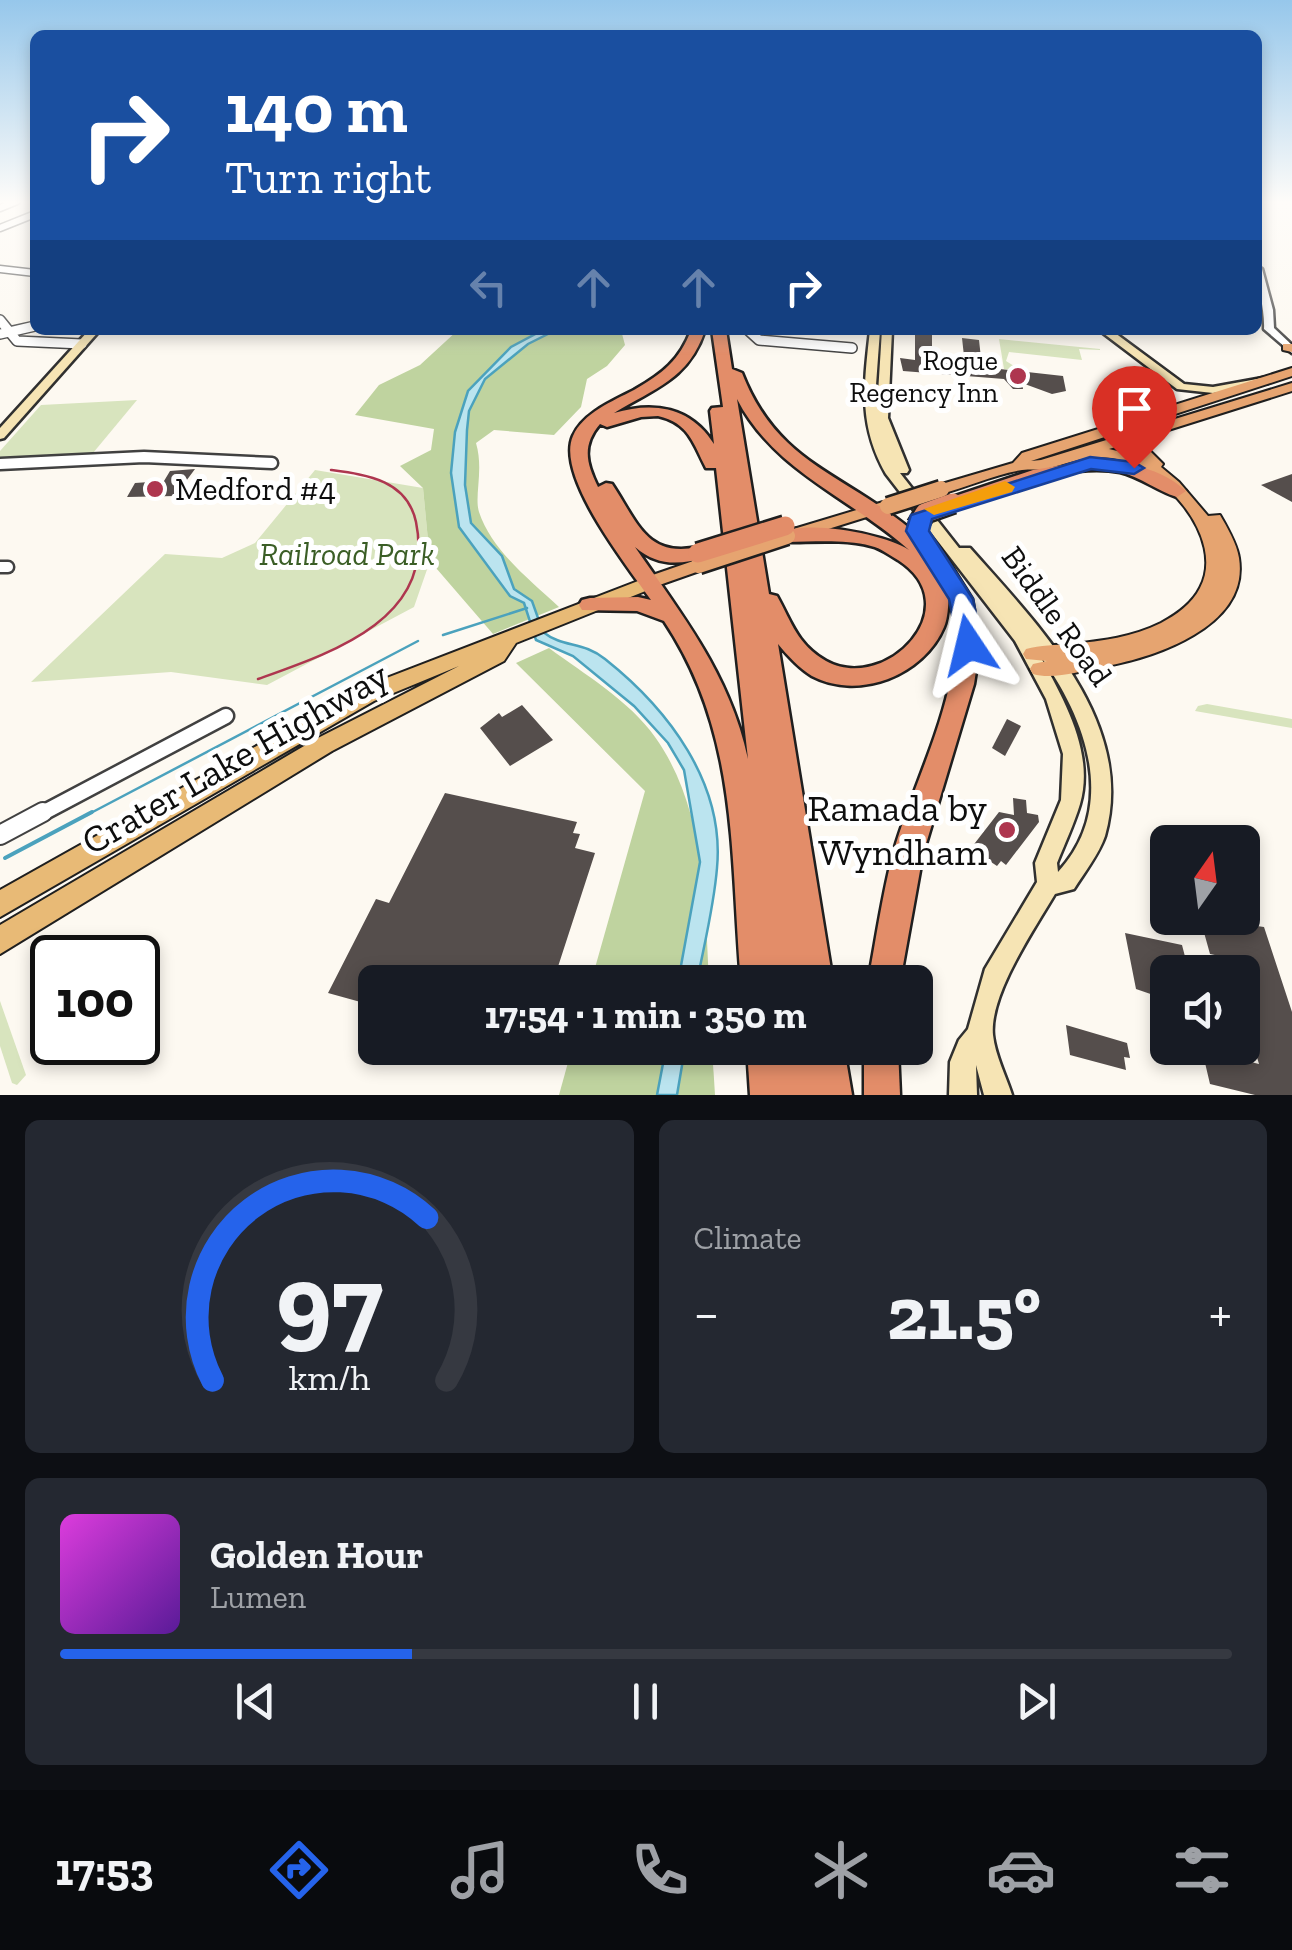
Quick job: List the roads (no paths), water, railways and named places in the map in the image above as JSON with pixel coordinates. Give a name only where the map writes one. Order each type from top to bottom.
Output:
[{"type":"highway","points":[[697,335],[695,346],[680,367],[594,422],[578,448],[590,486],[705,668],[730,740],[755,965]]},
{"type":"highway","points":[[709,335],[786,965]]},
{"type":"highway","points":[[721,335],[814,965]]},
{"type":"highway","points":[[724,354],[755,421],[772,444],[811,474],[881,508],[949,577]]},
{"type":"highway","points":[[1019,466],[1028,456],[1292,372]]},
{"type":"highway","points":[[887,965],[908,854],[968,658],[968,620],[949,577],[917,526],[925,512],[947,496],[1019,466],[1042,465],[1292,387]]},
{"type":"highway","points":[[732,526],[719,496],[708,442],[692,423],[646,412],[619,416],[599,427],[588,442],[590,459],[642,541],[668,559],[699,559],[786,531],[828,524],[881,508],[1101,462],[1145,472],[1178,491]]},
{"type":"highway","points":[[1046,661],[1115,657],[1172,640],[1210,616],[1227,590],[1230,562],[1219,528],[1192,494],[1144,454],[1138,436]]},
{"type":"highway","points":[[1046,661],[1150,634],[1188,614],[1205,598],[1214,576],[1213,546],[1200,518],[1178,491],[1138,461],[1085,452]]},
{"type":"highway","points":[[757,575],[789,643],[826,668],[876,674],[906,663],[924,648],[936,624],[936,599],[929,579],[910,557],[864,539],[786,531]]},
{"type":"highway","name":"Crater Lake Highway","points":[[651,582],[699,559]]},
{"type":"highway","points":[[590,605],[638,604],[674,616]]},
{"type":"highway","points":[[765,1065],[768,1095]]},
{"type":"highway","points":[[798,1065],[802,1095]]},
{"type":"highway","points":[[830,1065],[834,1095]]},
{"type":"highway","points":[[881,1065],[882,1095]]},
{"type":"main road","points":[[0,434],[90,335]]},
{"type":"main road","name":"Biddle Road","points":[[876,335],[869,417],[875,442],[891,470],[1046,661],[1067,727],[1074,768],[1068,817],[1046,863],[1048,884],[997,969],[980,1035],[967,1047],[960,1064],[962,1095]]},
{"type":"main road","name":"Biddle Road","points":[[887,335],[882,418],[899,466],[1046,661],[1095,737],[1100,814],[1081,864],[1066,882],[1048,884]]},
{"type":"main road","points":[[1105,335],[1121,344],[1178,395],[1176,410]]},
{"type":"main road","points":[[1111,335],[1181,387],[1214,390],[1268,380]]},
{"type":"main road","name":"Crater Lake Highway","points":[[0,904],[322,718],[414,676],[504,644],[651,582]]},
{"type":"main road","name":"Crater Lake Highway","points":[[0,940],[324,745],[504,644]]},
{"type":"main road","points":[[324,745],[331,727],[402,688],[414,676]]},
{"type":"main road","points":[[980,1035],[998,1095]]},
{"type":"street","points":[[0,269],[30,272]]},
{"type":"street","points":[[1262,292],[1262,310]]},
{"type":"street","points":[[1264,304],[1269,310],[1270,332],[1291,350]]},
{"type":"street","points":[[0,320],[4,333],[17,341],[82,344]]},
{"type":"street","points":[[4,333],[30,327]]},
{"type":"street","points":[[1262,329],[1269,343],[1291,350]]},
{"type":"street","points":[[754,335],[759,340],[852,348]]},
{"type":"street","points":[[0,464],[144,458],[272,463]]},
{"type":"street","points":[[0,835],[226,716]]},
{"type":"water","points":[[534,335],[546,335],[528,344],[485,379],[469,411],[465,485],[471,523],[502,556],[514,589],[532,601],[543,632],[597,653],[650,701],[688,750],[712,807],[717,837],[717,868],[700,965],[681,965],[700,862],[684,770],[668,743],[634,706],[573,656],[536,640],[524,603],[510,596],[459,527],[451,473],[455,432],[468,391],[511,347]]},
{"type":"water","points":[[663,1065],[682,1065],[677,1095],[657,1095]]},
{"type":"waterway","points":[[443,635],[527,608]]},
{"type":"waterway","points":[[87,815],[418,641]]},
{"type":"waterway","points":[[5,858],[92,812]]},
{"type":"railway","points":[[258,679],[316,657],[372,627],[394,607],[410,584],[418,556],[416,522],[404,497],[384,482],[331,470]]},
{"type":"place","name":"Rogue Regency Inn","points":[[1018,376]]},
{"type":"place","name":"Medford #4","points":[[155,489]]},
{"type":"place","name":"Ramada by Wyndham","points":[[1007,830]]},
{"type":"park label","name":"Railroad Park","points":[[347,554]]}]
